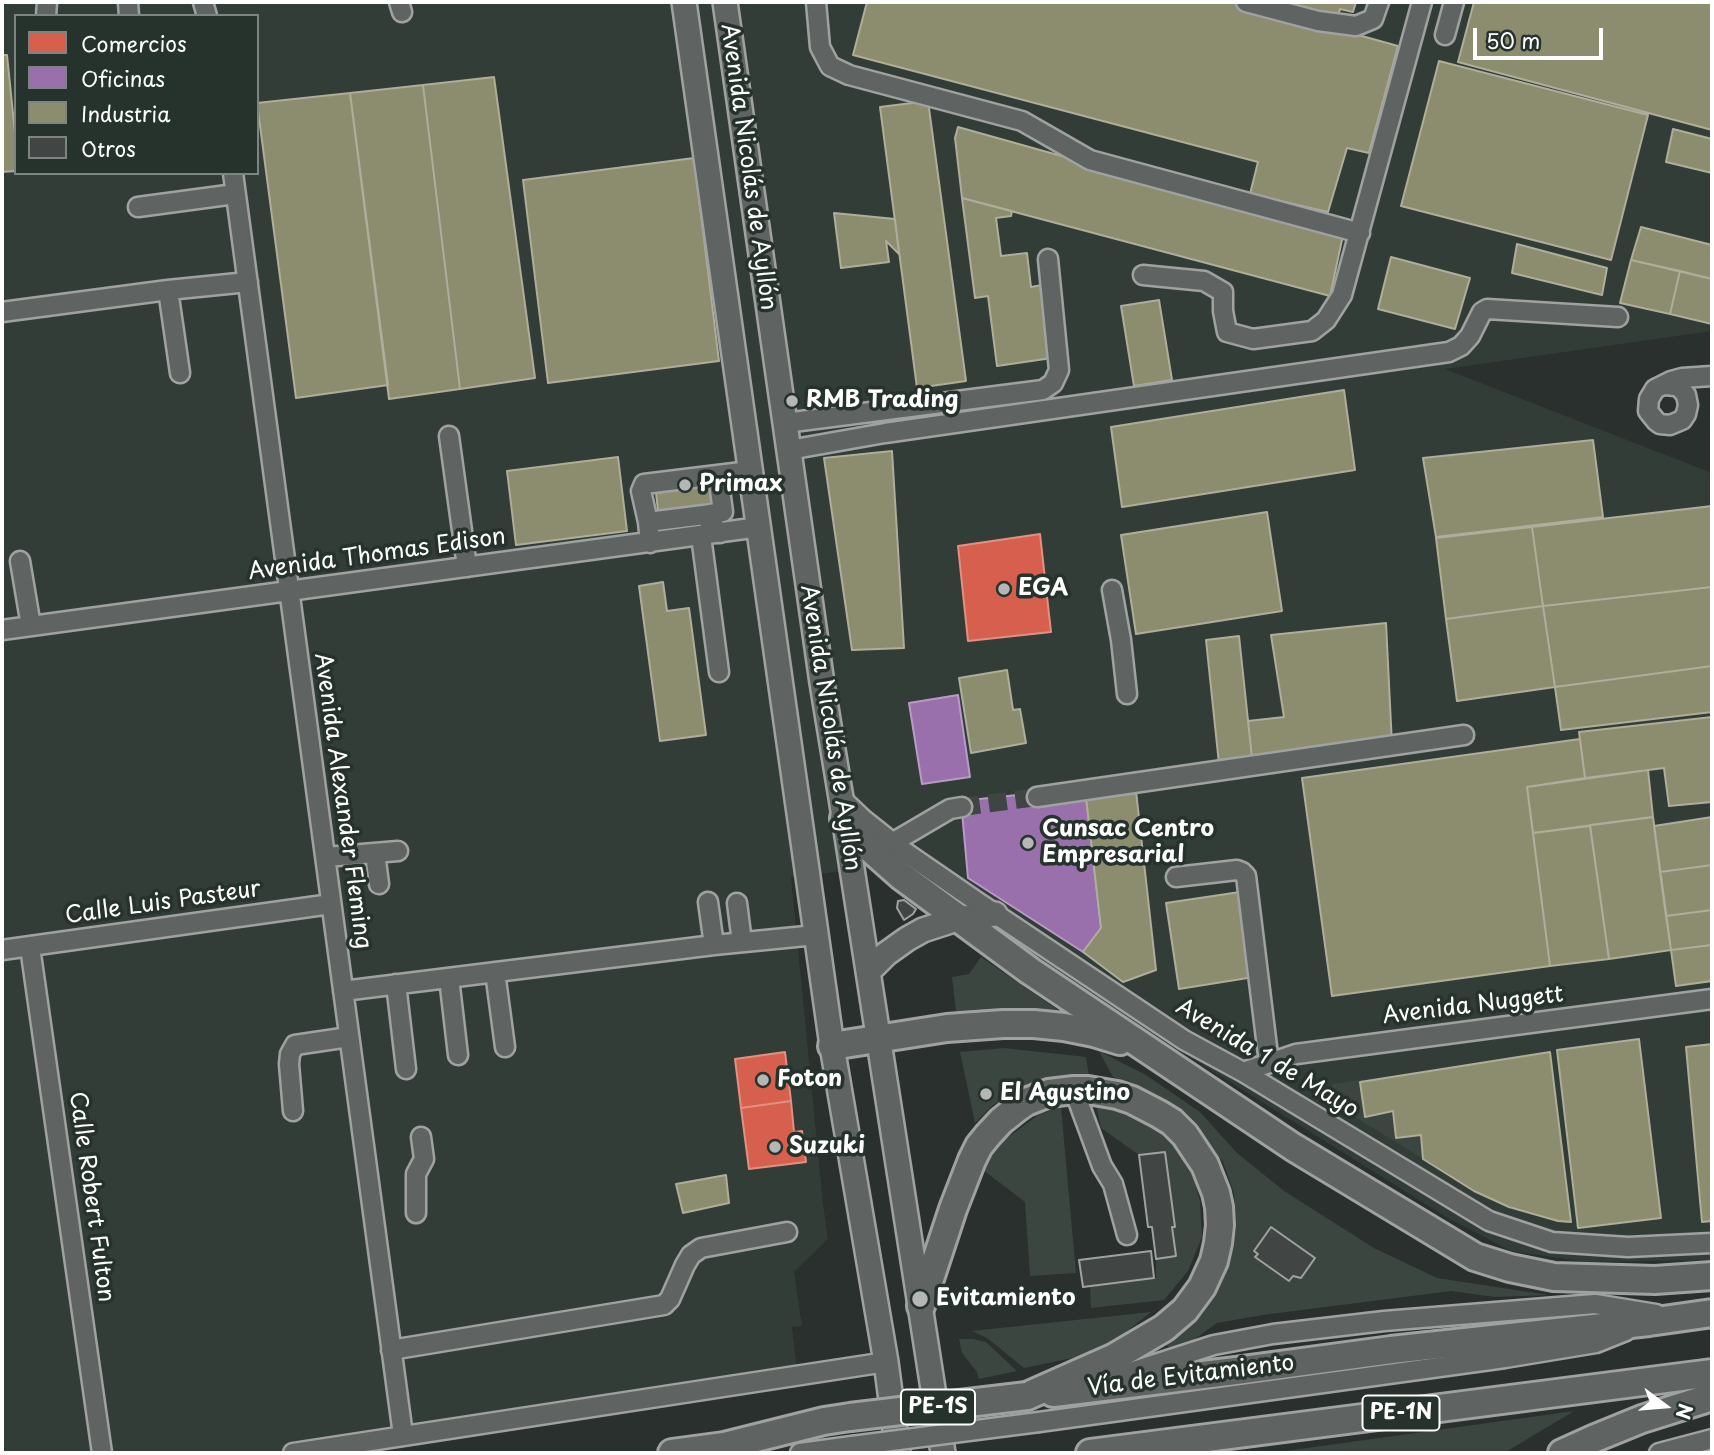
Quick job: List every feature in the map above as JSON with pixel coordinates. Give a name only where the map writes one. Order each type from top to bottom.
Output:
[{"type":"highway","points":[[843,808],[866,845],[901,876],[1030,971],[1293,1147],[1475,1256],[1510,1268],[1554,1277],[1656,1280],[1712,1276]]},
{"type":"highway","points":[[832,1046],[975,1026],[1034,1024],[1094,1033],[1151,1053]]},
{"type":"highway","points":[[921,1306],[964,1178],[979,1146],[1001,1121],[1026,1102],[1049,1093],[1074,1090],[1101,1092],[1132,1100],[1172,1122],[1185,1135],[1205,1165],[1219,1207],[1218,1243],[1214,1261],[1202,1287],[1185,1310],[1164,1328],[1112,1358],[1027,1396]]},
{"type":"highway","name":"Vía de Evitamiento","points":[[671,1453],[724,1446],[850,1417],[1712,1313]]},
{"type":"highway","name":"PE-1N","points":[[1090,1453],[1712,1373]]},
{"type":"highway","points":[[1562,1453],[1630,1423],[1712,1397]]},
{"type":"main road","name":"Avenida Nicolás de Ayllón","points":[[684,2],[832,1046],[886,1362],[898,1453]]},
{"type":"main road","name":"Avenida Nicolás de Ayllón","points":[[725,2],[820,670],[943,1453]]},
{"type":"main road","points":[[868,972],[886,954],[907,939],[931,927],[957,919],[995,914]]},
{"type":"street","points":[[816,2],[820,47],[830,66],[849,75],[1022,121],[1090,160],[1360,233]]},
{"type":"street","points":[[1246,2],[1318,21],[1356,26],[1373,19],[1379,2]]},
{"type":"street","points":[[1143,275],[1204,281],[1223,292],[1227,331],[1253,339],[1311,331],[1326,320],[1342,295],[1422,2]]},
{"type":"street","points":[[1445,35],[1454,2]]},
{"type":"street","name":"Avenida Alexander Fleming","points":[[233,175],[402,1436]]},
{"type":"street","points":[[138,207],[235,194]]},
{"type":"street","points":[[785,423],[1043,390],[1053,383],[1059,370],[1048,259]]},
{"type":"street","points":[[2,312],[248,282]]},
{"type":"street","points":[[168,290],[180,373]]},
{"type":"street","points":[[789,450],[884,433],[1450,352],[1461,346],[1470,336],[1482,312],[1487,309],[1618,317]]},
{"type":"street","points":[[1665,384],[1682,378],[1712,376]]},
{"type":"street","points":[[449,436],[467,567]]},
{"type":"street","points":[[650,543],[641,491],[644,484],[750,471]]},
{"type":"street","points":[[648,522],[723,512],[718,475]]},
{"type":"street","points":[[704,515],[720,533]]},
{"type":"street","name":"Avenida Thomas Edison","points":[[2,630],[759,527]]},
{"type":"street","points":[[701,536],[719,673]]},
{"type":"street","points":[[20,561],[31,626]]},
{"type":"street","points":[[1112,590],[1128,694]]},
{"type":"street","points":[[1037,797],[1464,735]]},
{"type":"street","points":[[892,843],[950,809],[962,807]]},
{"type":"street","name":"Avenida 1 de Mayo","points":[[843,808],[995,914],[1184,1040],[1243,1072],[1489,1221],[1552,1242],[1628,1247],[1712,1242]]},
{"type":"street","points":[[326,857],[398,851]]},
{"type":"street","points":[[375,853],[379,884]]},
{"type":"street","points":[[1177,877],[1237,870],[1246,876],[1269,1063]]},
{"type":"street","points":[[708,902],[714,945]]},
{"type":"street","points":[[737,903],[742,942]]},
{"type":"street","name":"Calle Luis Pasteur","points":[[2,950],[331,904]]},
{"type":"street","points":[[343,991],[714,945],[816,936]]},
{"type":"street","name":"Calle Robert Fulton","points":[[30,947],[102,1453]]},
{"type":"street","points":[[495,972],[505,1047]]},
{"type":"street","points":[[450,978],[458,1055]]},
{"type":"street","points":[[396,984],[406,1069]]},
{"type":"street","name":"Avenida Nuggett","points":[[1243,1072],[1296,1054],[1712,999]]},
{"type":"street","points":[[293,1111],[289,1065],[290,1054],[296,1045],[349,1037]]},
{"type":"street","points":[[1074,1090],[1102,1166],[1113,1184],[1127,1235]]},
{"type":"street","points":[[416,1213],[416,1174],[424,1160],[421,1137]]},
{"type":"street","points":[[391,1350],[664,1305],[670,1299],[691,1255],[701,1248],[786,1232]]},
{"type":"street","points":[[1085,1390],[1123,1374],[1214,1345],[1287,1333],[1419,1318],[1595,1304],[1676,1318]]},
{"type":"street","points":[[800,1453],[1505,1358],[1596,1343],[1649,1322]]},
{"type":"street","points":[[293,1453],[886,1362]]},
{"type":"street","points":[[1659,1453],[1712,1439]]},
{"type":"shaded area","points":[[2,2],[1712,2],[1712,331],[1445,369],[1712,473],[1712,1260],[1587,1262],[1511,1251],[1448,1218],[999,938],[900,865],[791,877],[828,1239],[794,1272],[802,1326],[792,1327],[797,1370],[339,1453],[2,1453]]},
{"type":"shaded area","points":[[981,957],[1071,1019],[957,1020],[952,977],[969,974]]},
{"type":"shaded area","points":[[1004,1048],[1086,1057],[1089,1076],[1035,1083],[993,1105],[975,1123],[960,1052]]},
{"type":"shaded area","points":[[1099,1051],[1146,1075],[1200,1112],[1237,1153],[1284,1191],[1374,1248],[1437,1278],[1549,1295],[1495,1297],[1451,1291],[1263,1315],[1217,1323],[1189,1343],[1170,1348],[1162,1341],[1211,1295],[1227,1266],[1236,1230],[1234,1193],[1223,1162],[1200,1131],[1155,1096],[1113,1077]]},
{"type":"shaded area","points":[[1359,1080],[1365,1117],[1393,1111],[1395,1139],[1421,1135],[1422,1158],[1327,1100],[1326,1091],[1333,1084]]},
{"type":"shaded area","points":[[1096,1105],[1118,1108],[1145,1120],[1173,1144],[1192,1169],[1200,1202],[1202,1237],[1188,1271],[1164,1300],[1091,1308],[1090,1287],[1156,1278],[1156,1259],[1175,1256],[1172,1227],[1175,1226],[1165,1152],[1139,1155],[1101,1128]]},
{"type":"shaded area","points":[[1061,1107],[1076,1273],[1030,1276],[1025,1202],[983,1170],[1002,1142],[1038,1115]]},
{"type":"shaded area","points":[[1151,1312],[1121,1336],[1082,1356],[1024,1368],[987,1338],[972,1331]]},
{"type":"shaded area","points":[[959,1339],[986,1342],[1017,1371],[979,1379],[977,1372],[962,1353]]},
{"type":"shaded area","points":[[1574,1411],[1504,1453],[1271,1453]]},
{"type":"building: Comercios","name":"EGA","points":[[1040,534],[1051,632],[968,641],[958,546]]},
{"type":"building: Comercios","name":"Foton","points":[[785,1052],[791,1101],[741,1108],[735,1059]]},
{"type":"building: Comercios","name":"Suzuki","points":[[791,1101],[794,1132],[802,1131],[806,1162],[749,1169],[741,1108]]},
{"type":"building: Oficinas","points":[[958,695],[970,777],[922,784],[909,703]]},
{"type":"building: Oficinas","name":"Cunsac Centro Empresarial","points":[[1036,793],[1086,797],[1101,928],[1083,952],[968,878],[961,801]]},
{"type":"building: Industria","points":[[867,2],[1239,2],[1398,46],[1369,153],[1347,148],[1328,212],[1250,194],[1258,162],[853,55]]},
{"type":"building: Industria","points":[[1261,2],[1356,2],[1353,12],[1340,9],[1337,21]]},
{"type":"building: Industria","points":[[1474,2],[1712,2],[1712,130],[1458,62]]},
{"type":"building: Industria","points":[[2,55],[7,55],[14,123],[14,171],[2,172]]},
{"type":"building: Industria","points":[[1439,61],[1648,115],[1611,260],[1401,206]]},
{"type":"building: Industria","points":[[494,77],[535,378],[460,389],[423,85]]},
{"type":"building: Industria","points":[[423,85],[460,389],[389,399],[350,93]]},
{"type":"building: Industria","points":[[350,93],[388,385],[296,398],[259,103]]},
{"type":"building: Industria","points":[[928,101],[966,381],[917,388],[880,107]]},
{"type":"building: Industria","points":[[958,127],[1343,235],[1330,296],[962,198],[955,138]]},
{"type":"building: Industria","points":[[1673,129],[1712,139],[1712,173],[1666,162]]},
{"type":"building: Industria","points":[[694,158],[719,361],[548,383],[523,180]]},
{"type":"building: Industria","points":[[962,198],[1012,211],[1011,216],[996,218],[1001,256],[1027,253],[1031,287],[1042,285],[1052,358],[997,366],[988,296],[975,298]]},
{"type":"building: Industria","points":[[834,213],[895,219],[899,254],[886,241],[889,262],[841,268]]},
{"type":"building: Industria","points":[[1641,227],[1712,245],[1712,279],[1631,260]]},
{"type":"building: Industria","points":[[1517,244],[1607,268],[1602,295],[1512,273]]},
{"type":"building: Industria","points":[[1391,257],[1470,278],[1455,329],[1378,309]]},
{"type":"building: Industria","points":[[1631,260],[1680,271],[1670,314],[1620,303]]},
{"type":"building: Industria","points":[[1680,271],[1712,279],[1712,324],[1670,314]]},
{"type":"building: Industria","points":[[1159,300],[1172,380],[1134,386],[1121,306]]},
{"type":"building: Industria","points":[[1344,390],[1355,470],[1122,507],[1111,427]]},
{"type":"building: Industria","points":[[1593,440],[1603,517],[1436,537],[1423,458]]},
{"type":"building: Industria","points":[[892,451],[904,648],[852,650],[824,458]]},
{"type":"building: Industria","points":[[618,457],[627,531],[516,545],[507,471]]},
{"type":"building: Industria","points":[[724,484],[727,502],[658,511],[656,493]]},
{"type":"building: Industria","points":[[1712,506],[1712,587],[1543,606],[1532,527]]},
{"type":"building: Industria","points":[[1267,512],[1282,611],[1136,634],[1121,535]]},
{"type":"building: Industria","points":[[1532,527],[1543,606],[1446,619],[1436,538]]},
{"type":"building: Industria","points":[[663,582],[667,611],[689,608],[706,735],[660,741],[639,586]]},
{"type":"building: Industria","points":[[1712,587],[1712,666],[1555,687],[1543,606]]},
{"type":"building: Industria","points":[[1543,606],[1555,687],[1457,701],[1446,619]]},
{"type":"building: Industria","points":[[1386,623],[1392,745],[1252,758],[1248,721],[1284,717],[1271,635]]},
{"type":"building: Industria","points":[[1239,636],[1252,758],[1219,764],[1206,640]]},
{"type":"building: Industria","points":[[1712,666],[1712,712],[1561,730],[1555,687]]},
{"type":"building: Industria","points":[[1007,670],[1013,710],[1020,709],[1026,743],[971,753],[959,678]]},
{"type":"building: Industria","points":[[1712,717],[1712,802],[1669,806],[1664,768],[1585,778],[1579,732]]},
{"type":"building: Industria","points":[[1580,739],[1585,778],[1527,787],[1550,966],[1332,996],[1302,778]]},
{"type":"building: Industria","points":[[1648,770],[1653,817],[1533,833],[1527,787]]},
{"type":"building: Industria","points":[[1136,791],[1156,970],[1123,982],[1083,952],[1101,928],[1086,797]]},
{"type":"building: Industria","points":[[1653,817],[1671,950],[1609,959],[1590,825]]},
{"type":"building: Industria","points":[[1712,817],[1712,865],[1660,872],[1654,826]]},
{"type":"building: Industria","points":[[1590,826],[1609,959],[1550,966],[1533,833]]},
{"type":"building: Industria","points":[[1712,865],[1712,910],[1666,916],[1660,872]]},
{"type":"building: Industria","points":[[1240,892],[1254,977],[1179,989],[1166,903]]},
{"type":"building: Industria","points":[[1712,910],[1712,945],[1671,950],[1666,916]]},
{"type":"building: Industria","points":[[1712,945],[1712,981],[1676,986],[1671,950]]},
{"type":"building: Industria","points":[[1639,1039],[1661,1218],[1578,1228],[1557,1050]]},
{"type":"building: Industria","points":[[1712,1044],[1712,1221],[1702,1222],[1686,1047]]},
{"type":"building: Industria","points":[[1550,1052],[1571,1222],[1509,1207],[1474,1191],[1423,1159],[1421,1135],[1396,1138],[1393,1111],[1365,1117],[1360,1082]]},
{"type":"building: Industria","points":[[726,1175],[729,1203],[683,1213],[676,1184]]},
{"type":"building: Otros","points":[[904,900],[916,909],[904,920],[897,908],[898,901]]},
{"type":"building: Otros","points":[[1165,1152],[1176,1256],[1156,1259],[1152,1227],[1148,1227],[1139,1155]]},
{"type":"building: Otros","points":[[1271,1227],[1315,1258],[1301,1278],[1293,1276],[1289,1281],[1255,1257],[1258,1254],[1254,1251]]},
{"type":"building: Otros","points":[[1151,1251],[1154,1278],[1083,1287],[1079,1260]]},
{"type":"tunnel","points":[[962,807],[1037,797]]},
{"type":"place","name":"RMB Trading","points":[[792,401]]},
{"type":"place","name":"Primax","points":[[685,485]]},
{"type":"place","name":"EGA","points":[[1004,589]]},
{"type":"place","name":"Cunsac Centro Empresarial","points":[[1028,843]]},
{"type":"place","name":"Foton","points":[[763,1080]]},
{"type":"place","name":"El Agustino","points":[[986,1094]]},
{"type":"place","name":"Suzuki","points":[[775,1147]]},
{"type":"place","name":"Evitamiento","points":[[920,1299]]}]
